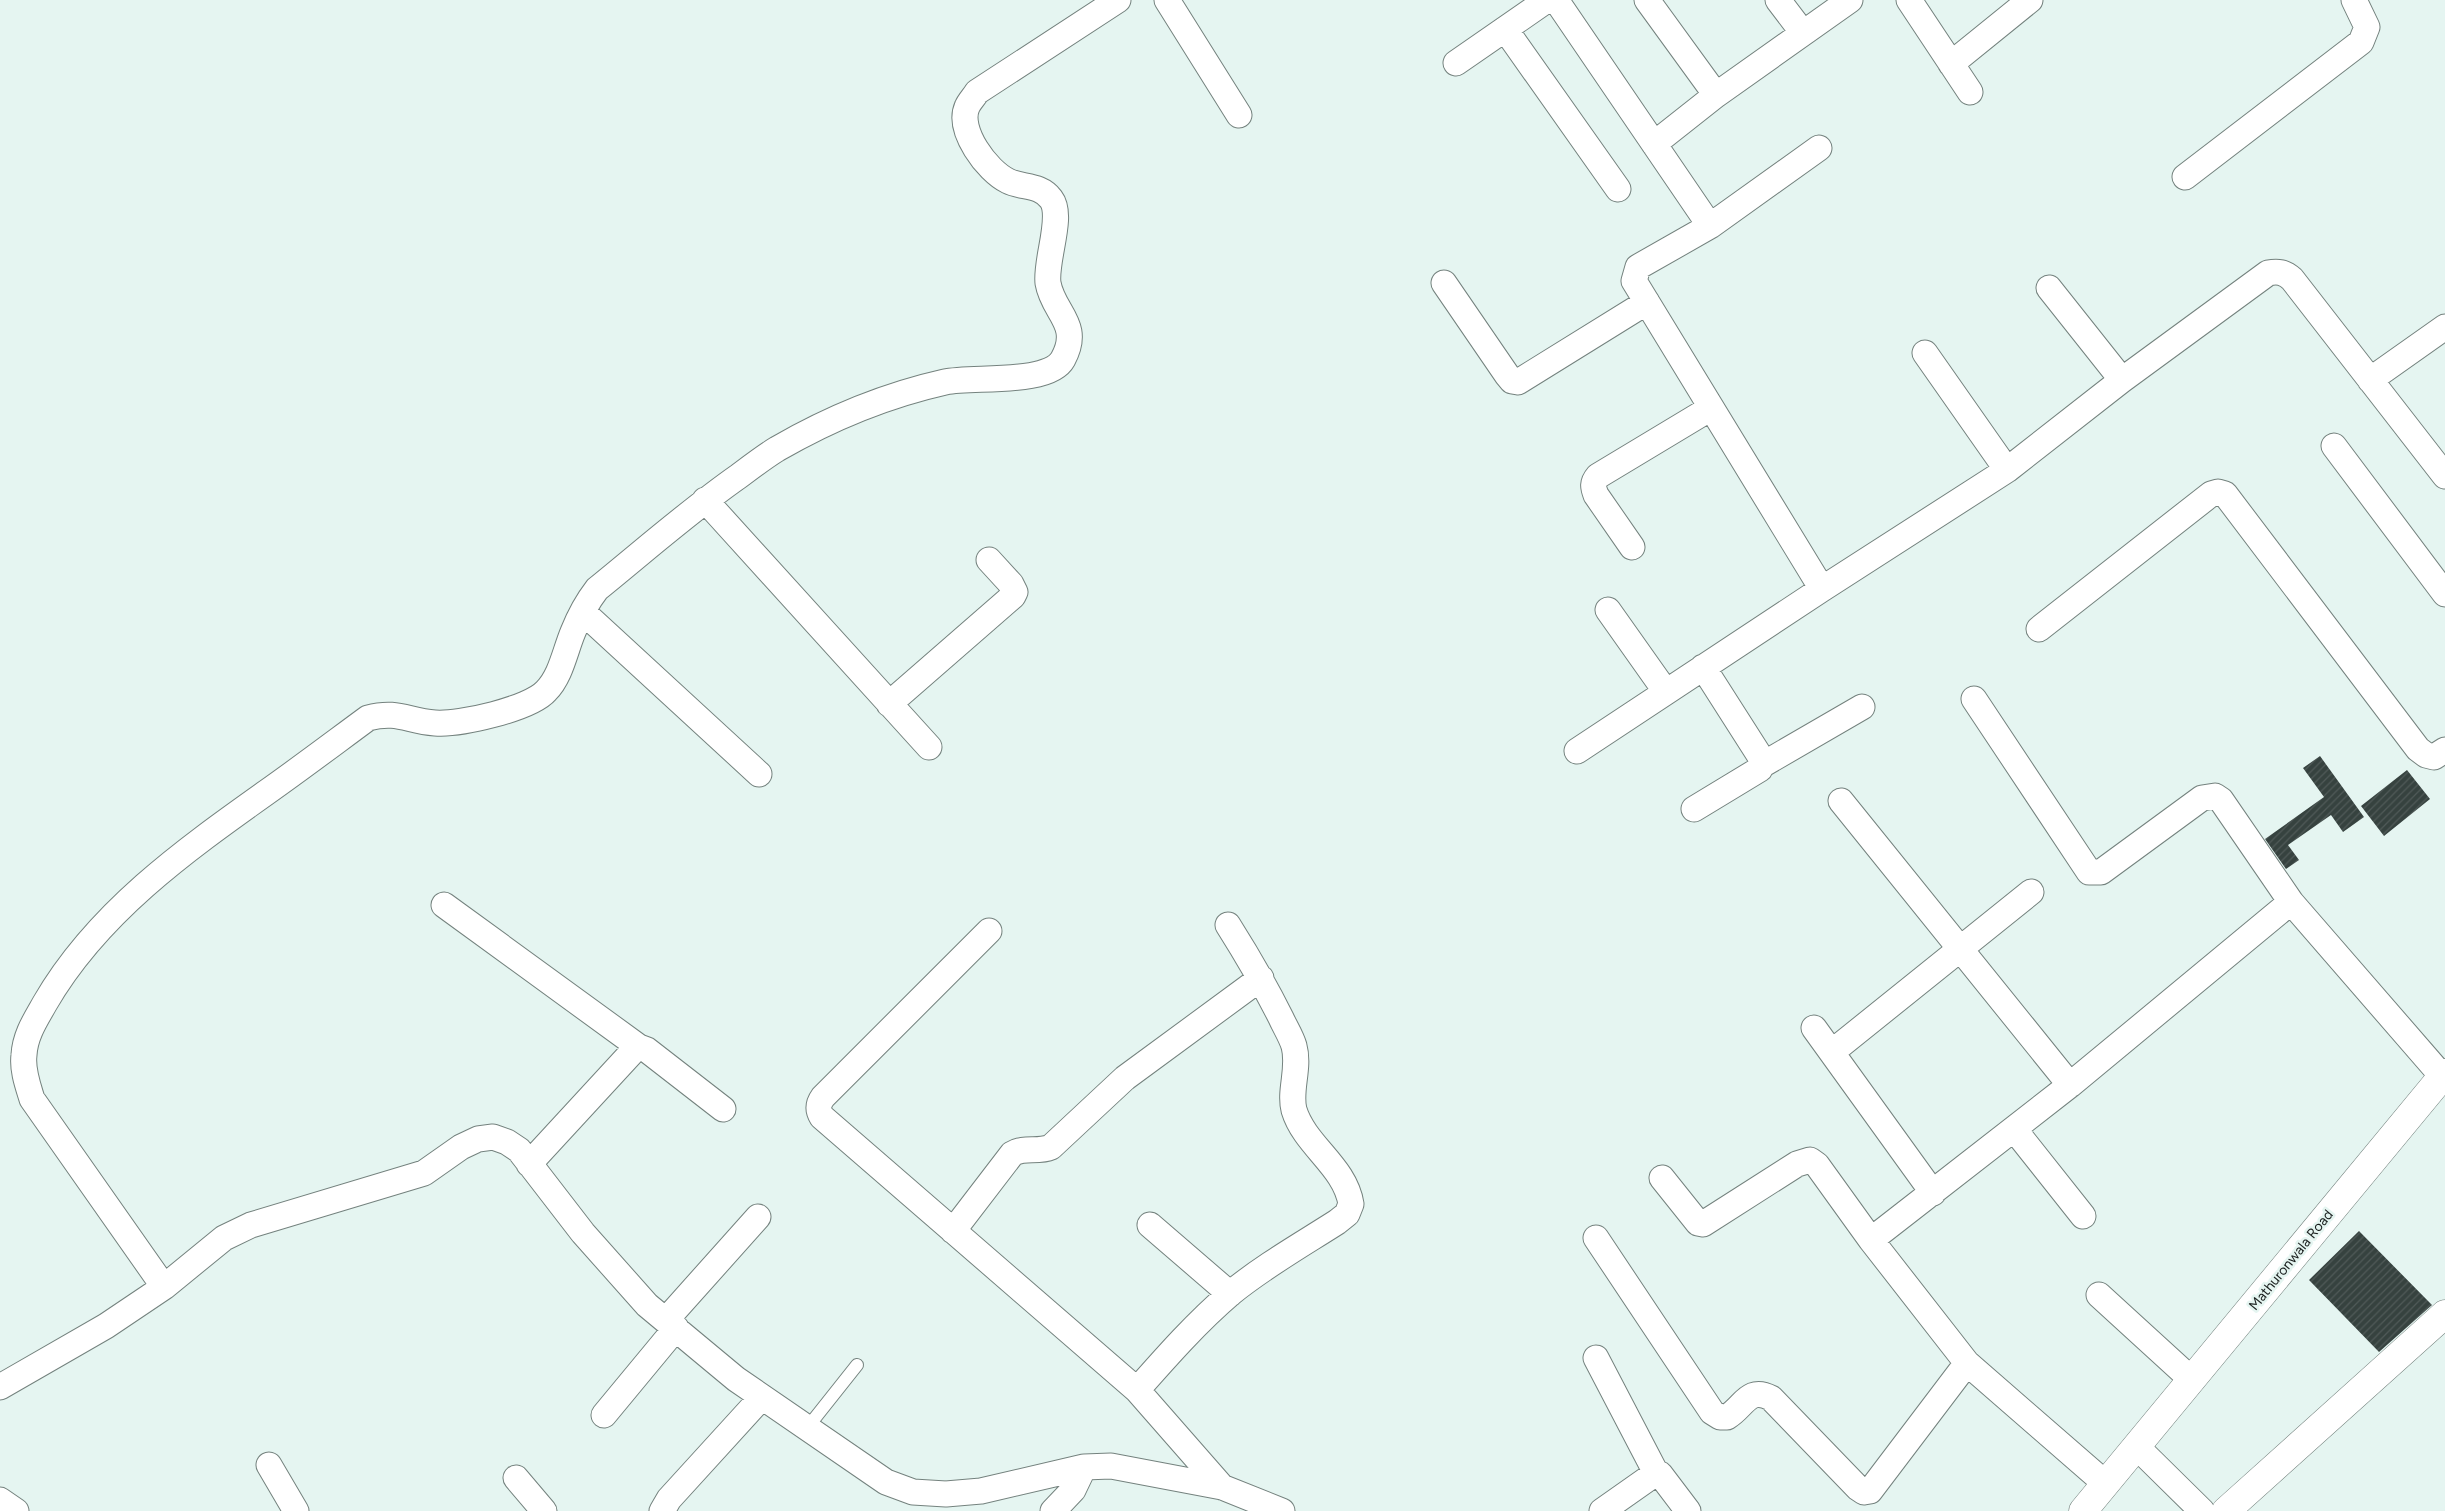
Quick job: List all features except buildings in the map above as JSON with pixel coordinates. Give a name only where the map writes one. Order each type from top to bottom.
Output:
[{"type":"street","points":[[164,1287],[32,1100],[23,1056],[30,1030],[56,983],[85,947],[123,907],[182,853],[368,718],[393,713],[435,723],[456,722],[511,710],[531,702],[547,691],[558,672],[573,631],[597,589],[705,500],[777,449],[848,414],[908,390],[961,379],[1036,375],[1054,370],[1063,359],[1070,336],[1068,323],[1055,303],[1048,284],[1048,264],[1056,212],[1051,199],[1040,190],[1008,181],[989,166],[972,145],[966,123],[966,108],[976,92],[1118,0]]},
{"type":"street","points":[[1167,0],[1239,115]]},
{"type":"street","points":[[1456,63],[1547,0]]},
{"type":"street","points":[[1556,0],[1710,226]]},
{"type":"street","points":[[1647,0],[1716,95]]},
{"type":"street","points":[[1778,0],[1803,34]]},
{"type":"street","points":[[1654,144],[1716,95],[1850,0]]},
{"type":"street","points":[[1908,0],[1970,92]]},
{"type":"street","points":[[1951,64],[2030,0]]},
{"type":"street","points":[[2185,177],[2361,42],[2367,27],[2354,0]]},
{"type":"street","points":[[1505,29],[1618,189]]},
{"type":"street","points":[[1819,148],[1710,226],[1638,267],[1634,281],[1822,589]]},
{"type":"street","points":[[1576,751],[2007,470],[2122,380],[2268,273],[2276,271],[2285,273],[2292,279],[2445,476]]},
{"type":"street","points":[[1444,283],[1507,375],[1512,380],[1518,382],[1647,302]]},
{"type":"street","points":[[2049,288],[2122,380]]},
{"type":"street","points":[[2370,380],[2445,327]]},
{"type":"street","points":[[1926,353],[2007,470]]},
{"type":"street","points":[[1632,546],[1596,495],[1593,488],[1594,481],[1598,476],[1711,408]]},
{"type":"street","points":[[2334,446],[2445,594]]},
{"type":"street","points":[[2039,629],[2211,494],[2218,492],[2230,498],[2418,748],[2426,755],[2434,757],[2445,750]]},
{"type":"street","points":[[705,500],[929,748]]},
{"type":"street","points":[[889,704],[1013,596],[1015,592],[1011,584],[989,560]]},
{"type":"street","points":[[1608,610],[1666,692]]},
{"type":"street","points":[[583,612],[759,774]]},
{"type":"street","points":[[1703,667],[1762,758],[1762,765]]},
{"type":"street","points":[[1974,699],[2088,872],[2101,872],[2202,798],[2215,796],[2221,800],[2291,902],[2444,1074]]},
{"type":"street","points":[[1694,809],[1760,769],[1762,765],[1862,707]]},
{"type":"street","points":[[1842,801],[2070,1085]]},
{"type":"street","points":[[1832,1052],[2031,892]]},
{"type":"street","points":[[1871,1240],[2070,1085],[2291,902]]},
{"type":"street","points":[[444,905],[639,1047],[647,1050],[723,1109]]},
{"type":"street","points":[[1137,1390],[1187,1335],[1230,1294],[1265,1266],[1337,1222],[1347,1214],[1351,1204],[1344,1181],[1302,1126],[1294,1110],[1293,1096],[1296,1078],[1294,1046],[1261,978],[1228,925]]},
{"type":"street","points":[[989,931],[823,1097],[818,1104],[818,1112],[1137,1390],[1222,1487]]},
{"type":"street","points":[[953,1231],[1012,1154],[1020,1149],[1042,1151],[1051,1147],[1125,1078],[1261,978]]},
{"type":"street","points":[[1814,1028],[1933,1193]]},
{"type":"street","points":[[529,1164],[635,1049],[639,1047]]},
{"type":"street","name":"Mathuronwala Road","points":[[2083,1511],[2444,1074]]},
{"type":"street","points":[[2014,1129],[2082,1216]]},
{"type":"street","points":[[0,1387],[106,1326],[164,1287],[224,1238],[251,1225],[424,1172],[478,1138],[493,1137],[507,1142],[519,1150],[584,1234],[648,1305],[736,1379],[886,1482],[913,1492],[946,1494],[970,1492],[1084,1467],[1111,1466],[1222,1487],[1282,1511]]},
{"type":"street","points":[[1662,1178],[1698,1223],[1703,1224],[1797,1164],[1810,1160],[1817,1165],[1871,1240],[1967,1363],[2106,1484]]},
{"type":"street","points":[[604,1415],[671,1324],[758,1217]]},
{"type":"street","points":[[1150,1226],[1230,1294]]},
{"type":"street","points":[[1596,1238],[1712,1412],[1720,1417],[1727,1417],[1756,1393],[1771,1398],[1864,1492],[1870,1491],[1876,1486],[1967,1363]]},
{"type":"street","points":[[2099,1295],[2192,1380]]},
{"type":"street","points":[[2226,1511],[2445,1314]]},
{"type":"street","points":[[1596,1358],[1656,1473],[1660,1474],[1688,1511]]},
{"type":"street","points":[[662,1511],[668,1499],[762,1397]]},
{"type":"street","points":[[2137,1447],[2202,1511]]},
{"type":"street","points":[[269,1465],[296,1511]]},
{"type":"street","points":[[1053,1511],[1073,1490],[1084,1467]]},
{"type":"street","points":[[1602,1511],[1656,1473]]},
{"type":"street","points":[[516,1478],[544,1511]]},
{"type":"street","points":[[952,1511],[970,1492]]},
{"type":"street","points":[[0,1500],[16,1511]]},
{"type":"lane","points":[[807,1428],[857,1366]]}]
